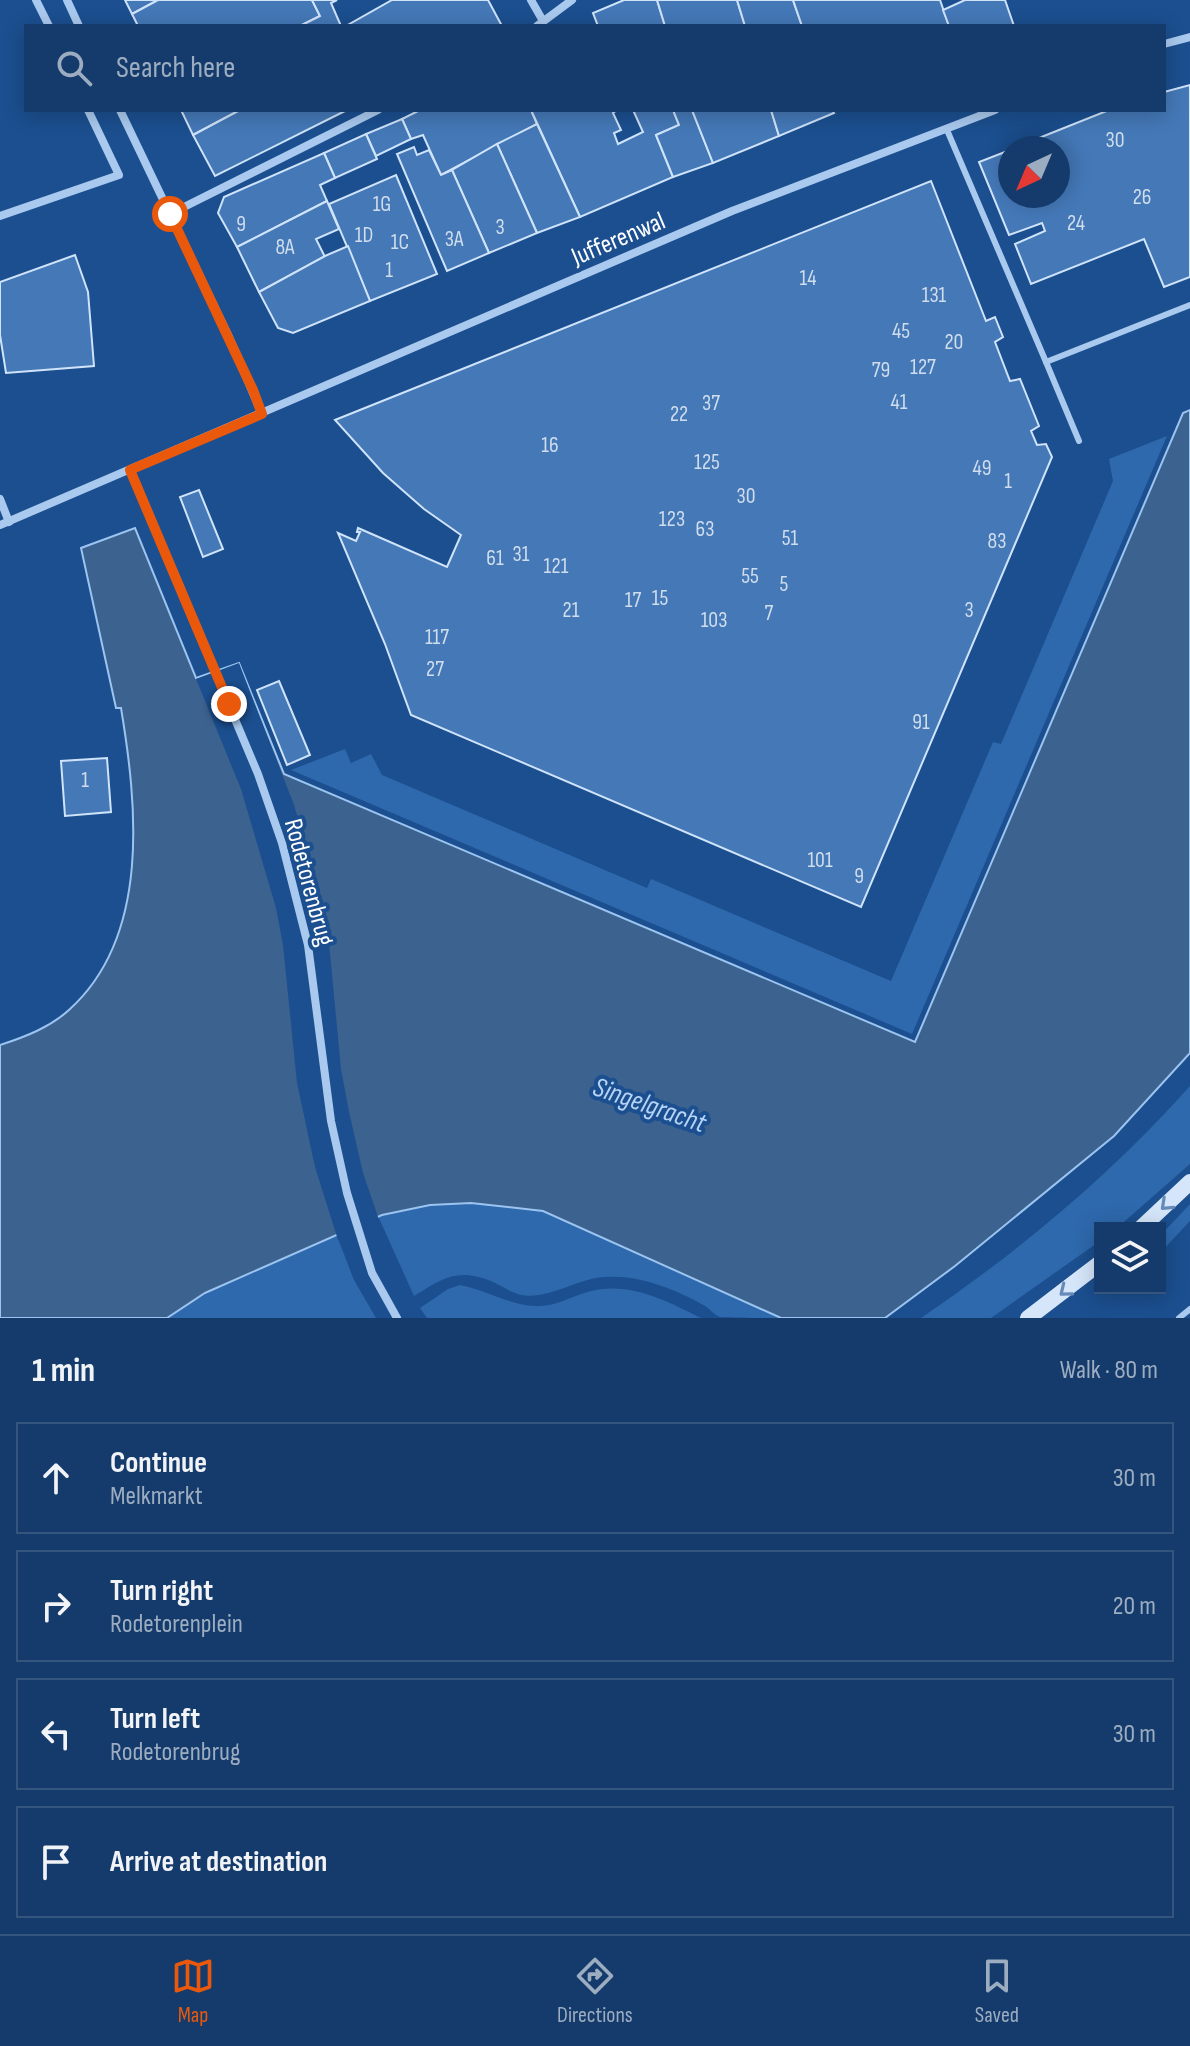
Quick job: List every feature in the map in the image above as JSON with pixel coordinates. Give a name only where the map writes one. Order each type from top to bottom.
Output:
[{"type":"main road","points":[[1147,1222],[1190,1182]]},
{"type":"main road","points":[[1028,1318],[1094,1268]]},
{"type":"street","points":[[36,0],[48,24]]},
{"type":"street","points":[[67,0],[78,24]]},
{"type":"street","points":[[531,0],[540,24],[572,0]]},
{"type":"street","points":[[1166,43],[1190,37]]},
{"type":"street","points":[[0,216],[119,175],[89,112]]},
{"type":"street","points":[[121,112],[262,414]]},
{"type":"street","points":[[170,214],[374,112]]},
{"type":"street","name":"Jufferenwal","points":[[4,524],[732,211],[990,112]]},
{"type":"street","name":"Rodetorenbrug","points":[[130,470],[258,774],[297,896],[313,983],[331,1121],[347,1193],[372,1273],[397,1318]]},
{"type":"street","points":[[0,499],[4,524]]},
{"type":"lane","points":[[947,130],[1079,441]]},
{"type":"lane","points":[[1046,362],[1190,305]]},
{"type":"lane","points":[[1179,1318],[1190,1309]]},
{"type":"shaded area","points":[[1167,436],[912,1034],[291,770],[345,749],[351,763],[371,754],[382,775],[647,888],[651,879],[891,981],[993,742],[1001,744],[1113,481],[1109,459]]},
{"type":"shaded area","points":[[1190,1086],[1190,1164],[1124,1222],[1094,1222],[1094,1245],[991,1318],[921,1318],[1063,1210],[1160,1119]]},
{"type":"shaded area","points":[[471,1203],[543,1211],[781,1318],[720,1317],[682,1294],[644,1281],[618,1277],[595,1278],[532,1296],[518,1294],[481,1278],[460,1275],[443,1280],[414,1296],[378,1216],[430,1205]]},
{"type":"shaded area","points":[[1190,1204],[1190,1221],[1166,1247],[1166,1230]]},
{"type":"shaded area","points":[[337,1236],[354,1280],[376,1318],[167,1318],[249,1271]]},
{"type":"shaded area","points":[[460,1285],[537,1306],[596,1290],[624,1289],[650,1295],[701,1318],[427,1318],[420,1308],[448,1289]]},
{"type":"water","name":"Singelgracht","points":[[1190,410],[1190,1053],[1114,1136],[955,1266],[885,1318],[781,1318],[543,1211],[471,1203],[430,1205],[382,1215],[205,1293],[167,1318],[0,1318],[0,1045],[55,1021],[96,979],[114,944],[126,907],[132,867],[133,826],[127,745],[121,708],[116,708],[81,548],[135,528],[196,678],[239,663],[284,774],[915,1042],[1183,413]]},
{"type":"pier","points":[[239,663],[294,805],[318,886],[329,943],[341,1069],[363,1173],[379,1220],[338,1240],[315,1167],[297,1083],[283,945],[276,908],[241,789],[196,679]]},
{"type":"building","points":[[125,0],[158,0],[132,14]]},
{"type":"building","points":[[158,0],[312,0],[320,16],[304,24],[137,24],[132,14]]},
{"type":"building","points":[[312,0],[337,0],[331,3],[340,24],[304,24],[320,16]]},
{"type":"building","points":[[392,0],[488,0],[501,24],[350,24]]},
{"type":"building","points":[[624,0],[657,0],[664,24],[597,24],[593,13]]},
{"type":"building","points":[[657,0],[737,0],[744,24],[664,24]]},
{"type":"building","points":[[737,0],[793,0],[801,24],[744,24]]},
{"type":"building","points":[[793,0],[940,0],[948,24],[801,24]]},
{"type":"building","points":[[965,0],[1005,0],[1013,24],[948,24],[943,10]]},
{"type":"building","points":[[1190,85],[1190,277],[1164,287],[1144,239],[1031,284],[1015,244],[1045,231],[1042,223],[1009,235],[979,162],[998,155],[998,208],[1070,208],[1070,136],[1044,136],[1104,112],[1166,112],[1166,91]]},
{"type":"building","points":[[182,112],[236,112],[193,135]]},
{"type":"building","points":[[236,112],[343,112],[215,176],[193,135]]},
{"type":"building","points":[[416,112],[532,112],[537,124],[441,175],[423,135],[411,139],[402,119]]},
{"type":"building","points":[[532,112],[614,112],[621,130],[614,133],[618,144],[643,132],[634,112],[674,112],[679,125],[656,135],[673,177],[580,217]]},
{"type":"building","points":[[674,112],[693,112],[713,163],[673,177],[656,135],[679,125]]},
{"type":"building","points":[[693,112],[772,112],[779,136],[713,163]]},
{"type":"building","points":[[772,112],[834,113],[779,136]]},
{"type":"building","points":[[402,119],[411,139],[376,156],[366,134]]},
{"type":"building","points":[[537,124],[580,217],[537,233],[497,144]]},
{"type":"building","points":[[366,134],[377,159],[335,178],[324,153]]},
{"type":"building","points":[[497,144],[537,233],[489,253],[452,170]]},
{"type":"building","points":[[414,147],[417,155],[429,150],[441,175],[452,170],[489,253],[447,271],[397,154]]},
{"type":"building","points":[[324,153],[335,178],[320,185],[327,201],[237,247],[218,213],[224,197]]},
{"type":"building","points":[[396,175],[437,274],[370,301],[329,204]]},
{"type":"building","points":[[931,181],[986,321],[995,317],[1003,337],[995,342],[1010,381],[1020,379],[1039,426],[1031,431],[1037,445],[1046,444],[1052,457],[861,907],[411,715],[338,533],[356,541],[360,532],[357,532],[358,528],[447,567],[461,535],[424,509],[383,473],[335,420]]},
{"type":"building","points":[[327,201],[339,229],[316,239],[325,257],[259,292],[237,247]]},
{"type":"building","points":[[348,246],[370,301],[293,333],[278,328],[259,292]]},
{"type":"building","points":[[75,255],[88,292],[94,366],[6,373],[0,335],[0,282]]},
{"type":"building","points":[[199,490],[223,549],[203,557],[180,497]]},
{"type":"building","points":[[279,681],[310,755],[287,765],[257,690]]},
{"type":"building","points":[[107,758],[111,812],[65,816],[61,761]]},
{"type":"route","points":[[170,214],[262,414],[130,470],[229,704]]}]
